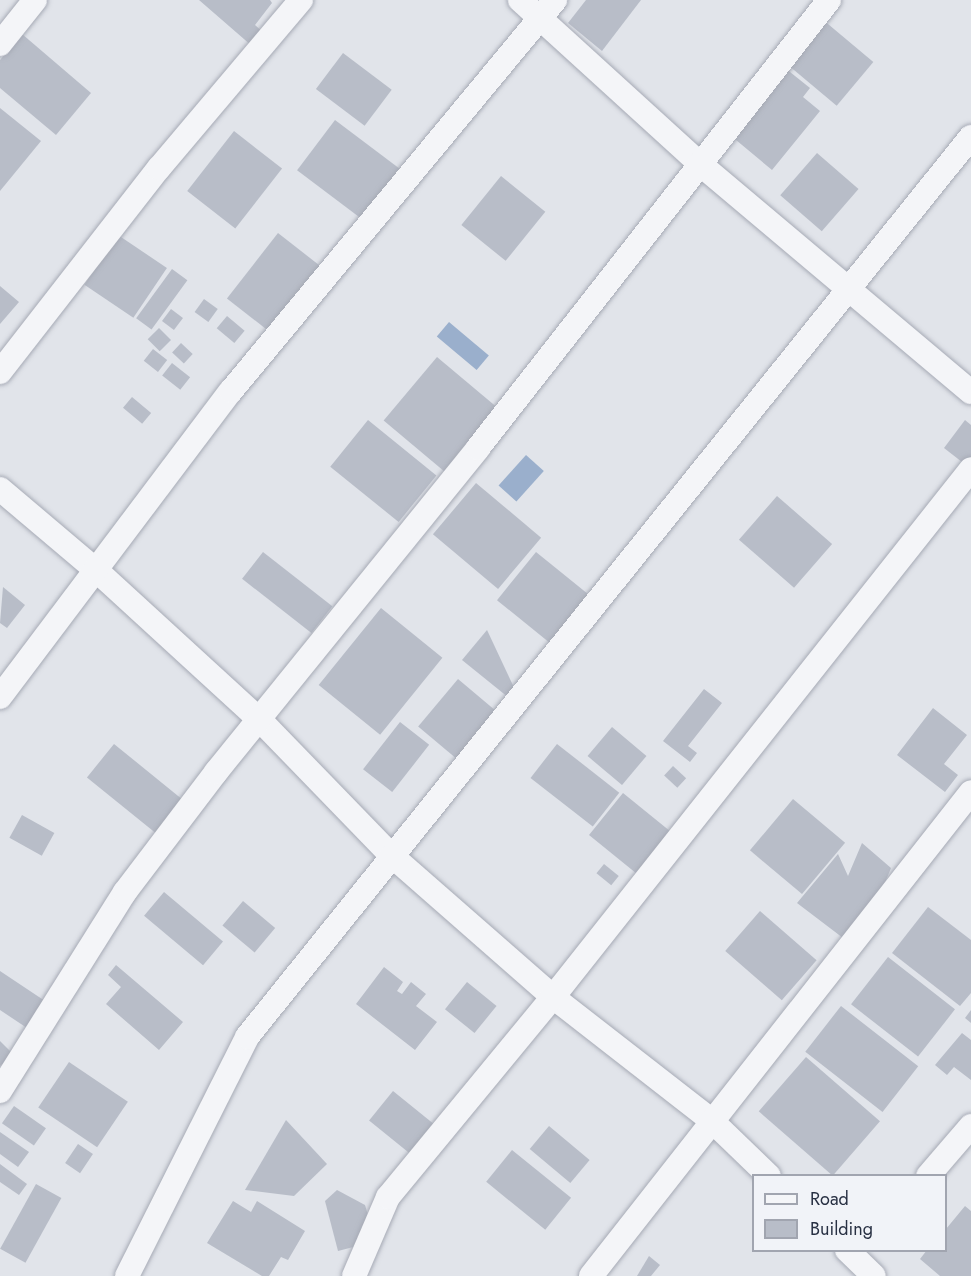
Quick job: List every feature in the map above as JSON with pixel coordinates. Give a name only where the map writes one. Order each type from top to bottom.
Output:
[{"type":"street","points":[[0,44],[35,0]]},
{"type":"street","points":[[0,372],[159,168],[301,0]]},
{"type":"street","points":[[520,0],[548,9],[700,164],[971,392]]},
{"type":"street","points":[[0,1091],[125,892],[216,772],[261,721],[829,0]]},
{"type":"street","points":[[0,697],[231,391],[548,9]]},
{"type":"street","points":[[127,1276],[247,1037],[971,137]]},
{"type":"street","points":[[354,1276],[388,1197],[553,998],[971,469]]},
{"type":"street","points":[[0,489],[96,570],[261,721],[392,856],[553,998],[712,1121],[767,1174]]},
{"type":"street","points":[[591,1276],[971,792]]},
{"type":"street","points":[[930,1174],[971,1126]]},
{"type":"street","points":[[855,1254],[874,1276]]},
{"type":"water","points":[[449,322],[489,355],[477,370],[437,337]]},
{"type":"water","points":[[526,455],[544,471],[516,502],[499,485]]},
{"type":"building","points":[[199,0],[270,0],[272,3],[255,25],[265,34],[252,46]]},
{"type":"building","points":[[586,0],[641,0],[602,51],[568,23]]},
{"type":"building","points":[[822,19],[873,62],[837,106],[785,63]]},
{"type":"building","points":[[22,34],[91,93],[56,135],[0,88],[0,60]]},
{"type":"building","points":[[343,53],[392,90],[365,126],[316,89]]},
{"type":"building","points":[[785,68],[810,88],[803,97],[820,111],[772,170],[730,135]]},
{"type":"building","points":[[0,108],[41,141],[0,191]]},
{"type":"building","points":[[335,120],[408,175],[370,225],[297,170]]},
{"type":"building","points":[[234,131],[282,169],[235,228],[187,191]]},
{"type":"building","points":[[817,153],[859,189],[822,231],[780,195]]},
{"type":"building","points":[[501,176],[545,212],[506,261],[461,225]]},
{"type":"building","points":[[278,233],[322,267],[271,333],[227,298]]},
{"type":"building","points":[[118,235],[167,268],[133,318],[84,285]]},
{"type":"building","points":[[172,269],[187,280],[152,330],[136,318]]},
{"type":"building","points":[[0,286],[19,302],[0,324]]},
{"type":"building","points":[[204,299],[218,309],[208,322],[195,312]]},
{"type":"building","points":[[171,309],[183,318],[174,330],[162,321]]},
{"type":"building","points":[[227,316],[245,331],[234,343],[217,328]]},
{"type":"building","points":[[159,328],[171,340],[160,351],[148,339]]},
{"type":"building","points":[[181,343],[193,354],[184,363],[172,353]]},
{"type":"building","points":[[153,349],[167,360],[158,372],[144,361]]},
{"type":"building","points":[[437,357],[501,411],[448,475],[384,421]]},
{"type":"building","points":[[172,363],[190,377],[180,390],[162,376]]},
{"type":"building","points":[[132,397],[151,413],[142,424],[123,408]]},
{"type":"building","points":[[368,420],[436,475],[399,522],[330,467]]},
{"type":"building","points":[[965,420],[971,425],[971,469],[944,448]]},
{"type":"building","points":[[476,483],[541,538],[498,589],[433,534]]},
{"type":"building","points":[[777,496],[832,544],[794,588],[739,540]]},
{"type":"building","points":[[263,552],[332,606],[311,633],[242,579]]},
{"type":"building","points":[[536,552],[601,605],[562,653],[497,600]]},
{"type":"building","points":[[3,587],[25,605],[7,628],[0,623]]},
{"type":"building","points":[[381,608],[442,658],[380,735],[319,685]]},
{"type":"building","points":[[487,630],[525,711],[462,660]]},
{"type":"building","points":[[458,679],[513,725],[473,773],[418,726]]},
{"type":"building","points":[[704,689],[722,703],[688,746],[697,753],[690,762],[663,741]]},
{"type":"building","points":[[933,708],[967,735],[944,764],[958,775],[945,792],[897,755]]},
{"type":"building","points":[[400,722],[429,745],[392,792],[363,769]]},
{"type":"building","points":[[612,727],[646,756],[622,785],[588,756]]},
{"type":"building","points":[[114,744],[182,799],[155,833],[87,777]]},
{"type":"building","points":[[557,744],[619,793],[593,827],[531,778]]},
{"type":"building","points":[[673,766],[686,778],[677,788],[664,776]]},
{"type":"building","points":[[623,793],[680,839],[646,881],[589,835]]},
{"type":"building","points":[[793,799],[845,843],[802,894],[750,850]]},
{"type":"building","points":[[22,815],[54,833],[42,856],[9,838]]},
{"type":"building","points":[[862,843],[891,868],[880,895],[847,941],[797,903],[838,854],[848,876]]},
{"type":"building","points":[[604,864],[619,876],[611,885],[596,873]]},
{"type":"building","points":[[164,892],[223,941],[203,965],[144,916]]},
{"type":"building","points":[[243,901],[275,928],[255,953],[222,926]]},
{"type":"building","points":[[928,907],[971,940],[971,993],[960,1006],[892,953]]},
{"type":"building","points":[[760,911],[817,960],[782,1000],[725,951]]},
{"type":"building","points":[[888,957],[955,1009],[918,1057],[851,1004]]},
{"type":"building","points":[[116,965],[183,1022],[159,1050],[106,1004],[121,987],[108,975]]},
{"type":"building","points":[[384,967],[403,982],[397,991],[402,994],[411,982],[426,994],[416,1006],[437,1022],[415,1050],[356,1004]]},
{"type":"building","points":[[0,971],[48,1003],[30,1030],[0,1010]]},
{"type":"building","points":[[467,982],[497,1006],[475,1033],[445,1009]]},
{"type":"building","points":[[841,1006],[918,1066],[883,1112],[805,1052]]},
{"type":"building","points":[[971,1010],[971,1023],[965,1018]]},
{"type":"building","points":[[962,1033],[971,1040],[971,1080],[954,1067],[947,1075],[935,1065]]},
{"type":"building","points":[[0,1041],[13,1054],[0,1066]]},
{"type":"building","points":[[806,1057],[880,1121],[834,1174],[831,1174],[759,1111]]},
{"type":"building","points":[[69,1062],[128,1102],[97,1147],[38,1108]]},
{"type":"building","points":[[393,1091],[447,1135],[423,1165],[369,1121]]},
{"type":"building","points":[[14,1106],[46,1128],[34,1146],[2,1123]]},
{"type":"building","points":[[286,1120],[327,1164],[294,1196],[245,1190]]},
{"type":"building","points":[[549,1126],[590,1160],[570,1183],[530,1149]]},
{"type":"building","points":[[0,1132],[29,1152],[18,1167],[0,1154]]},
{"type":"building","points":[[78,1144],[93,1154],[80,1173],[65,1163]]},
{"type":"building","points":[[512,1150],[571,1198],[545,1230],[486,1182]]},
{"type":"building","points":[[0,1164],[27,1184],[19,1195],[0,1182]]},
{"type":"building","points":[[36,1184],[61,1198],[25,1263],[0,1249]]},
{"type":"building","points":[[337,1190],[365,1205],[376,1241],[338,1251],[325,1201]]},
{"type":"building","points":[[233,1201],[251,1212],[257,1201],[305,1231],[288,1260],[281,1257],[269,1276],[262,1276],[207,1243]]},
{"type":"building","points":[[965,1206],[971,1211],[971,1276],[940,1276],[920,1259],[925,1252],[947,1252],[947,1228]]},
{"type":"building","points":[[649,1256],[660,1265],[651,1276],[637,1276]]}]
